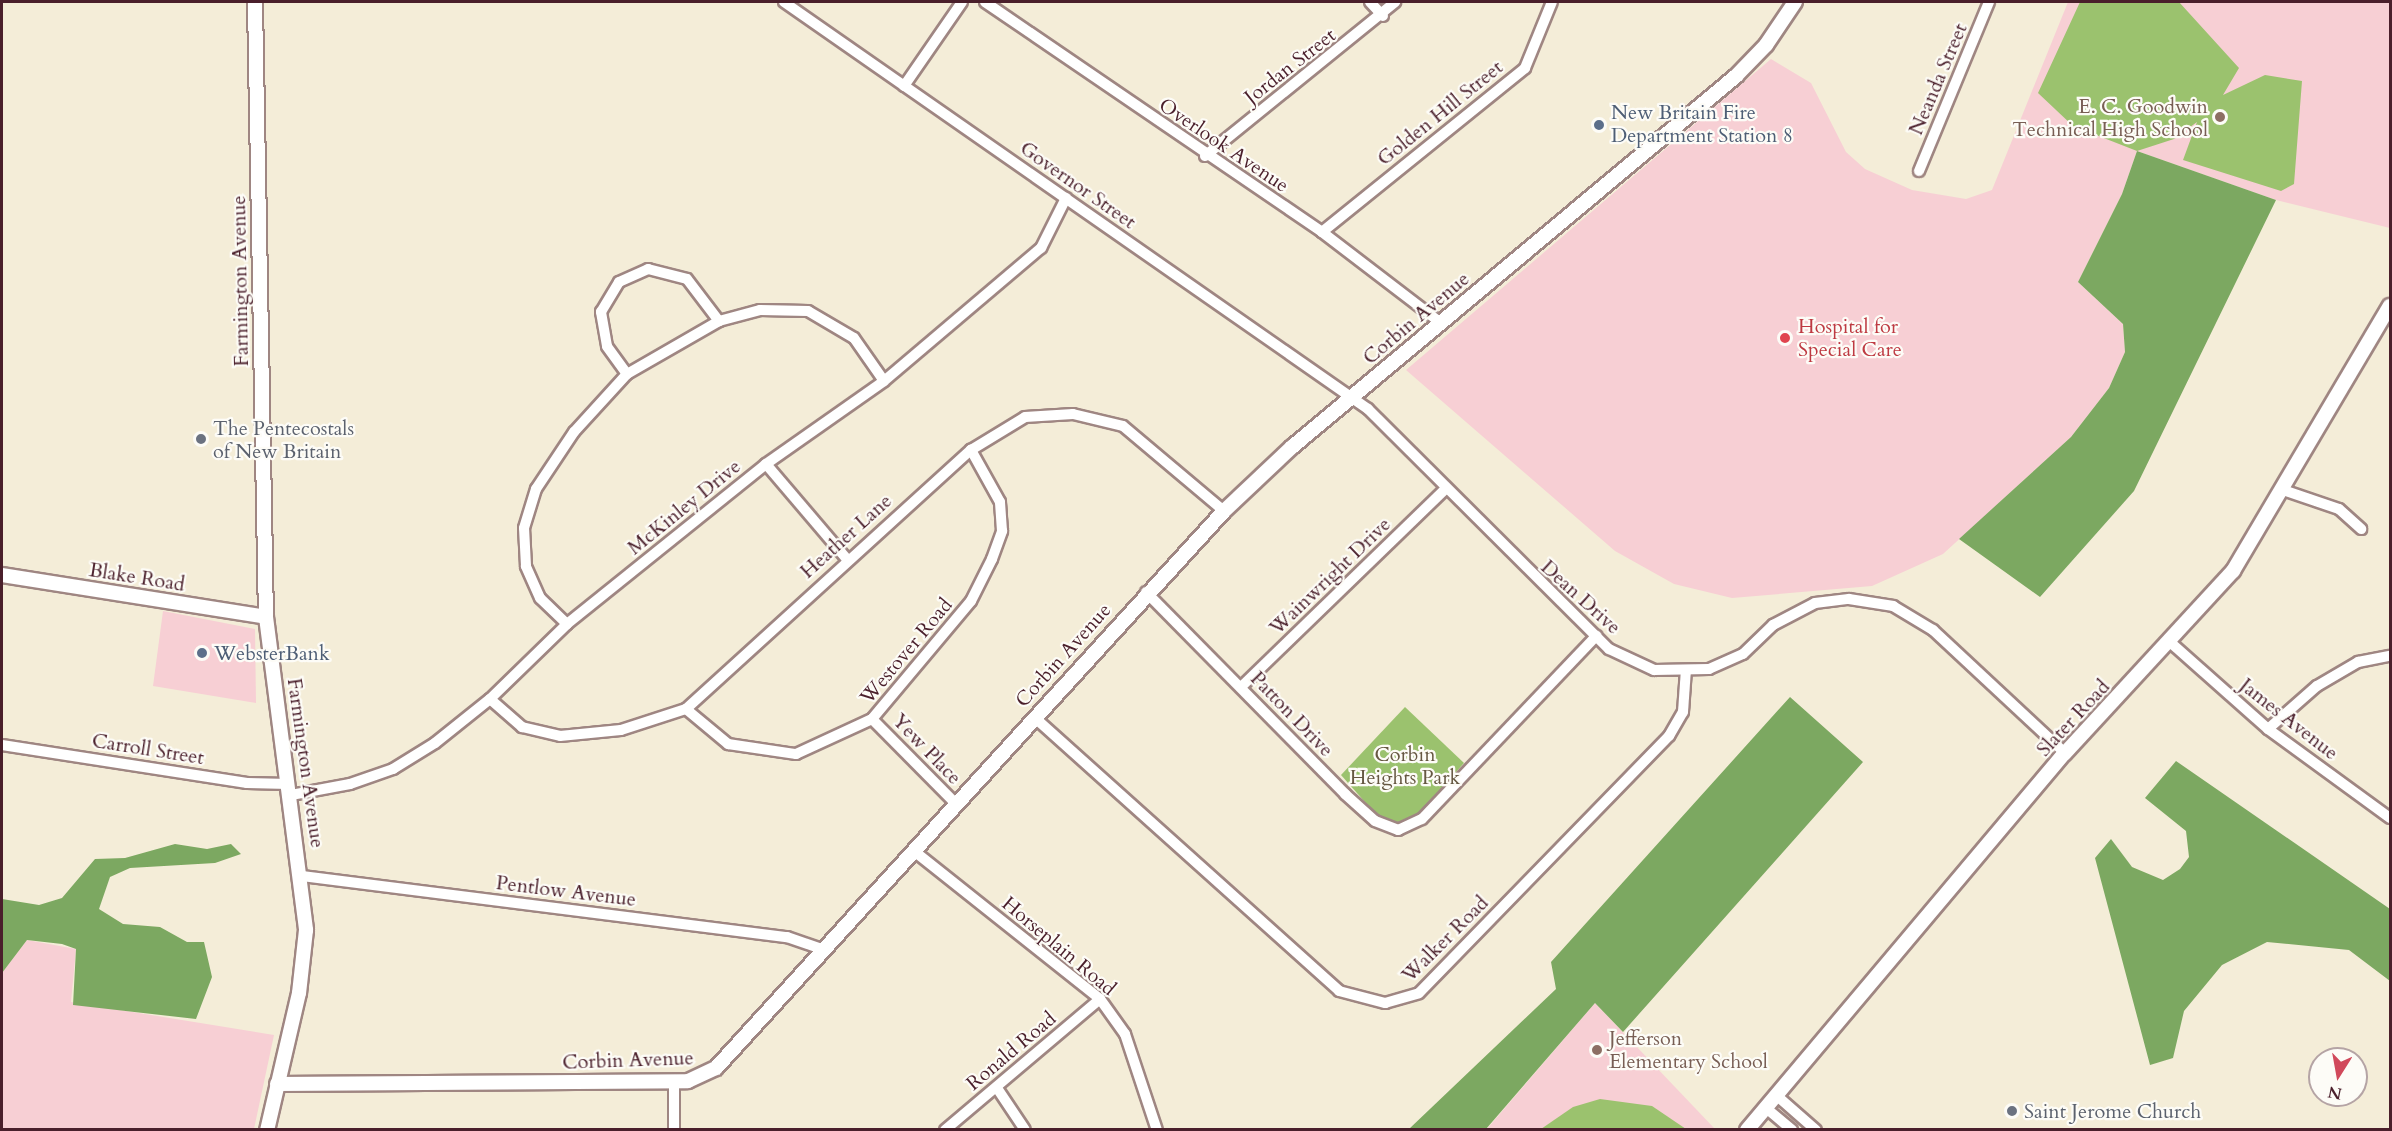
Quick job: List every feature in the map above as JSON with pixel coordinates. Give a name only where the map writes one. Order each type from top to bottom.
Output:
[{"type":"main road","name":"Farmington Avenue","points":[[255,2],[266,616],[302,876],[306,930],[299,993],[267,1130]]},
{"type":"main road","name":"Corbin Avenue","points":[[277,1084],[674,1082],[699,1078],[716,1068],[1146,592],[1224,511],[1350,398],[1736,76],[1766,45],[1795,2]]},
{"type":"main road","name":"Slater Road","points":[[1747,1130],[2065,753],[2170,642],[2233,571],[2391,306]]},
{"type":"main road","name":"Blake Road","points":[[2,575],[266,616]]},
{"type":"street","name":"Governor Street","points":[[784,2],[1350,398]]},
{"type":"street","points":[[904,86],[962,2]]},
{"type":"street","name":"Overlook Avenue","points":[[984,2],[1205,156],[1322,232],[1441,322]]},
{"type":"street","points":[[1370,2],[1383,16]]},
{"type":"street","name":"Jordan Street","points":[[1205,156],[1383,16],[1395,2]]},
{"type":"street","name":"Golden Hill Street","points":[[1322,232],[1526,68],[1552,2]]},
{"type":"street","name":"Neanda Street","points":[[1919,171],[1989,2]]},
{"type":"street","name":"McKinley Drive","points":[[290,789],[350,784],[393,769],[490,699],[567,624],[766,464],[884,381],[1041,248],[1066,198]]},
{"type":"street","points":[[627,374],[607,346],[601,312],[619,282],[648,269],[687,279],[719,321]]},
{"type":"street","points":[[567,624],[540,598],[526,566],[524,528],[536,489],[574,432],[627,374],[719,321],[760,310],[808,310],[854,338],[884,381]]},
{"type":"street","name":"Dean Drive","points":[[1350,398],[1368,409],[1444,490],[1596,636],[1638,664],[1686,673],[1734,660],[1773,625],[1815,603],[1849,598],[1893,606],[1932,630],[2065,753]]},
{"type":"street","name":"Heather Lane","points":[[490,699],[522,727],[560,736],[621,730],[686,708],[846,558],[971,450],[1025,417],[1073,414],[1123,426],[1224,511]]},
{"type":"street","name":"Westover Road","points":[[686,708],[728,744],[796,754],[872,719],[971,601],[993,559],[1002,531],[1000,502],[971,450]]},
{"type":"street","points":[[766,464],[846,558]]},
{"type":"street","name":"Wainwright Drive","points":[[1241,687],[1444,490]]},
{"type":"street","points":[[2283,490],[2339,509],[2361,529]]},
{"type":"street","name":"Patton Drive","points":[[1146,592],[1363,811],[1388,827],[1406,830],[1422,819],[1596,636]]},
{"type":"street","name":"James Avenue","points":[[2170,642],[2268,729],[2391,818]]},
{"type":"street","points":[[2268,729],[2325,681],[2358,662],[2391,656]]},
{"type":"street","name":"Walker Road","points":[[1034,717],[1330,984],[1352,997],[1385,1003],[1419,993],[1669,736],[1683,712],[1686,673]]},
{"type":"street","name":"Yew Place","points":[[872,719],[956,804]]},
{"type":"street","name":"Carroll Street","points":[[2,745],[290,789]]},
{"type":"street","name":"Horseplain Road","points":[[914,851],[1100,999],[1125,1034],[1157,1130]]},
{"type":"street","name":"Pentlow Avenue","points":[[302,876],[788,937],[824,950]]},
{"type":"street","name":"Ronald Road","points":[[945,1130],[998,1088],[1100,999]]},
{"type":"street","points":[[674,1082],[674,1130]]},
{"type":"street","points":[[998,1088],[1025,1130]]},
{"type":"street","points":[[1776,1095],[1816,1130]]},
{"type":"street","points":[[1766,1108],[1792,1130]]},
{"type":"shaded area","name":"Hospital for Special Care","points":[[2068,2],[2390,2],[2390,228],[2276,200],[2137,151],[2122,194],[2078,282],[2123,324],[2125,352],[2109,388],[2071,437],[1943,554],[1872,586],[1732,598],[1674,584],[1615,551],[1406,370],[1771,59],[1811,83],[1846,152],[1865,169],[1912,190],[1966,199],[1992,190]]},
{"type":"shaded area","points":[[163,611],[255,629],[256,703],[153,686]]},
{"type":"shaded area","points":[[27,940],[76,949],[71,1002],[274,1035],[254,1129],[2,1129],[2,973]]},
{"type":"shaded area","name":"Jefferson Elementary School","points":[[1595,1003],[1715,1129],[1486,1130]]},
{"type":"green space","points":[[2080,2],[2179,2],[2239,68],[2223,95],[2265,75],[2302,81],[2294,184],[2281,191],[2183,160],[2197,122],[2174,139],[2137,151],[2073,126],[2038,93]]},
{"type":"green space","points":[[2137,151],[2276,200],[2134,491],[2040,597],[1959,539],[2071,437],[2109,388],[2125,352],[2123,324],[2078,282],[2122,194]]},
{"type":"green space","points":[[1790,697],[1863,762],[1623,1032],[1595,1003],[1486,1129],[1409,1129],[1556,989],[1551,962]]},
{"type":"green space","name":"Corbin Heights Park","points":[[1405,707],[1464,763],[1418,815],[1399,825],[1380,819],[1341,775]]},
{"type":"green space","points":[[2176,761],[2390,909],[2390,981],[2349,950],[2267,942],[2222,965],[2184,1011],[2173,1058],[2150,1065],[2095,858],[2111,839],[2132,867],[2163,880],[2180,869],[2189,857],[2186,831],[2145,798]]},
{"type":"green space","points":[[175,844],[207,849],[231,844],[241,854],[215,863],[130,868],[110,877],[99,909],[123,924],[160,927],[187,942],[204,942],[212,977],[196,1019],[73,1005],[76,949],[62,944],[27,940],[2,973],[2,899],[39,905],[62,898],[95,859],[125,858]]},
{"type":"green space","points":[[1600,1099],[1652,1106],[1686,1129],[1541,1129],[1573,1107]]},
{"type":"place","name":"E. C. Goodwin Technical High School","points":[[2220,117]]},
{"type":"place","name":"New Britain Fire Department Station 8","points":[[1599,125]]},
{"type":"place","name":"Hospital for Special Care","points":[[1785,338]]},
{"type":"place","name":"The Pentecostals of New Britain","points":[[201,439]]},
{"type":"place","name":"WebsterBank","points":[[202,653]]},
{"type":"place","name":"Jefferson Elementary School","points":[[1597,1050]]},
{"type":"place","name":"Saint Jerome Church","points":[[2012,1111]]}]
